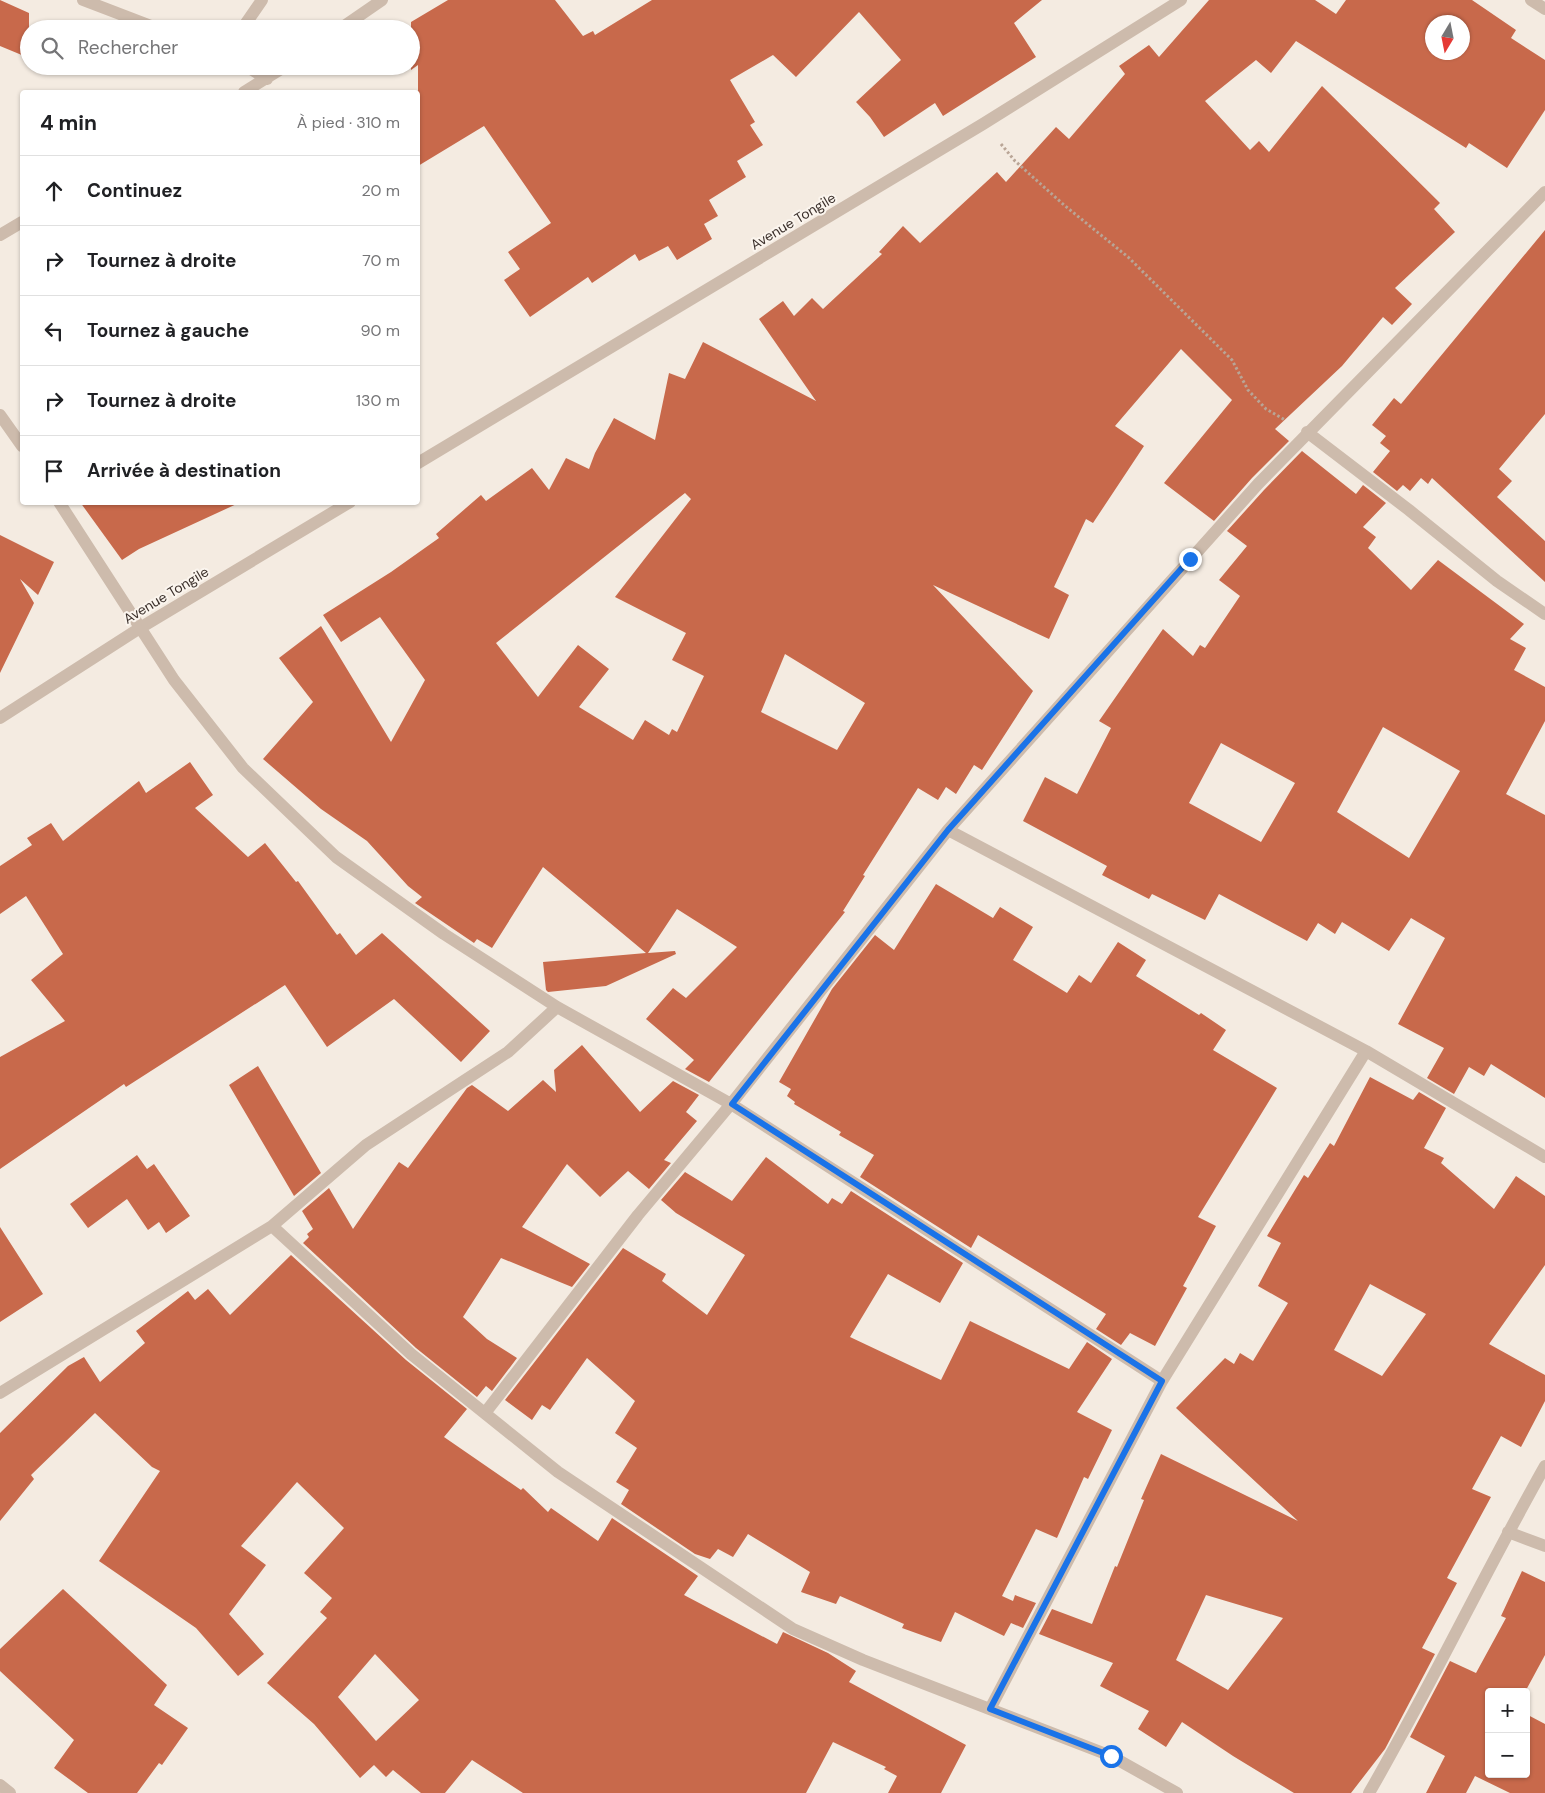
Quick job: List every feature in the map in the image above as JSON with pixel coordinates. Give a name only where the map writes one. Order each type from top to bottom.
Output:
[{"type":"street","points":[[83,0],[136,20]]},
{"type":"street","points":[[248,20],[262,0]]},
{"type":"street","points":[[353,20],[382,0]]},
{"type":"street","name":"Avenue Tongile","points":[[420,461],[983,124],[1181,0]]},
{"type":"street","points":[[1532,0],[1545,9]]},
{"type":"street","points":[[261,75],[267,79]]},
{"type":"street","points":[[248,90],[273,75]]},
{"type":"street","points":[[484,1414],[638,1215],[732,1104],[948,830],[1190,559],[1308,432],[1545,192]]},
{"type":"street","points":[[0,235],[20,223]]},
{"type":"street","points":[[0,415],[20,443]]},
{"type":"street","points":[[1308,432],[1409,510],[1496,581],[1545,614]]},
{"type":"street","points":[[61,505],[174,680],[243,768],[336,857],[444,934],[557,1007],[732,1104],[1162,1381]]},
{"type":"street","name":"Avenue Tongile","points":[[0,718],[140,628],[345,505]]},
{"type":"street","points":[[948,830],[1366,1051],[1545,1157]]},
{"type":"street","points":[[0,1393],[272,1226],[366,1145],[508,1052],[557,1007]]},
{"type":"street","points":[[990,1709],[1162,1381],[1366,1051]]},
{"type":"street","points":[[272,1226],[411,1354],[558,1472],[793,1629],[863,1660],[1111,1756],[1177,1793]]},
{"type":"street","points":[[1369,1793],[1400,1741],[1508,1532],[1545,1466]]},
{"type":"street","points":[[1508,1532],[1545,1546]]},
{"type":"street","points":[[0,1785],[10,1793]]},
{"type":"path","points":[[983,124],[1015,161],[1064,205],[1128,257],[1232,360],[1248,390],[1266,409],[1308,432]]},
{"type":"building","points":[[0,0],[29,13],[29,20],[20,20],[20,54],[0,46]]},
{"type":"building","points":[[448,0],[555,0],[583,36],[593,31],[595,35],[652,0],[1042,0],[1014,23],[1036,57],[943,116],[935,103],[884,137],[870,117],[856,102],[901,60],[859,12],[796,77],[773,55],[730,80],[755,122],[750,125],[763,145],[737,161],[746,177],[709,200],[718,216],[704,224],[712,239],[677,260],[668,246],[639,261],[635,254],[592,283],[588,277],[530,317],[504,280],[520,269],[508,252],[551,223],[484,126],[420,165],[420,90],[418,90],[418,75],[420,75],[420,20],[414,20]]},
{"type":"building","points":[[1209,0],[1315,0],[1336,14],[1346,0],[1472,0],[1516,30],[1511,38],[1545,60],[1545,110],[1507,168],[1469,143],[1466,148],[1296,41],[1271,73],[1256,60],[1205,101],[1250,150],[1259,141],[1269,152],[1322,86],[1440,203],[1434,209],[1455,232],[1395,288],[1412,304],[1392,325],[1383,317],[1342,366],[1275,429],[1289,441],[1252,478],[1214,521],[1164,483],[1232,400],[1181,349],[1115,426],[1144,446],[1093,523],[1086,519],[1054,587],[1069,595],[1049,639],[933,585],[1033,691],[982,770],[974,765],[956,794],[946,787],[938,800],[918,788],[863,875],[865,876],[843,911],[845,912],[709,1082],[685,1069],[694,1060],[646,1019],[673,988],[686,998],[737,947],[677,909],[648,953],[675,951],[676,954],[606,986],[548,992],[546,990],[543,962],[646,953],[543,867],[492,948],[477,939],[474,943],[415,903],[422,897],[408,886],[367,841],[321,809],[263,759],[313,702],[279,658],[321,626],[391,742],[425,680],[380,617],[341,642],[323,615],[391,572],[439,538],[436,534],[481,495],[486,501],[532,468],[549,490],[566,458],[589,469],[595,453],[614,418],[655,440],[669,373],[685,379],[703,342],[816,401],[759,319],[783,301],[794,316],[812,298],[823,309],[882,254],[879,252],[903,226],[920,243],[997,172],[1006,182],[1056,127],[1069,139],[1125,74],[1119,66],[1149,45],[1159,57]],"holes":[[[685,493],[691,499],[615,597],[686,633],[672,660],[704,676],[677,732],[672,729],[669,735],[645,720],[633,740],[579,707],[609,669],[578,645],[538,697],[496,643]],[[785,654],[865,703],[837,750],[761,712]]]},
{"type":"building","points":[[1545,230],[1545,414],[1499,469],[1512,481],[1497,497],[1545,541],[1545,582],[1432,478],[1428,484],[1421,478],[1410,491],[1403,485],[1397,491],[1373,472],[1390,451],[1380,443],[1386,436],[1372,425],[1394,398],[1401,404]]},
{"type":"building","points":[[1302,451],[1356,494],[1363,485],[1386,503],[1363,527],[1376,537],[1368,548],[1411,590],[1438,560],[1524,624],[1510,639],[1526,648],[1514,670],[1545,687],[1545,721],[1506,794],[1545,815],[1545,1098],[1491,1064],[1484,1076],[1469,1067],[1454,1094],[1427,1078],[1444,1048],[1398,1024],[1445,938],[1411,918],[1389,951],[1342,922],[1335,934],[1318,923],[1307,941],[1219,894],[1205,920],[1152,894],[1149,899],[1102,875],[1107,866],[1023,821],[1045,777],[1077,794],[1111,728],[1099,721],[1163,629],[1193,656],[1200,645],[1205,648],[1240,596],[1219,580],[1247,546],[1227,531]],"holes":[[[1383,727],[1460,771],[1409,858],[1337,812]],[[1221,743],[1295,783],[1261,842],[1189,803]]]},
{"type":"building","points":[[82,505],[234,505],[139,549],[122,560]]},
{"type":"building","points":[[0,535],[54,562],[38,595],[20,579],[34,603],[0,673]]},
{"type":"building","points":[[190,762],[213,795],[195,808],[248,857],[265,843],[296,882],[298,881],[337,935],[340,933],[356,955],[382,933],[490,1031],[461,1062],[394,999],[327,1047],[285,985],[126,1087],[124,1084],[0,1169],[0,1057],[65,1021],[31,980],[63,954],[26,896],[0,914],[0,866],[32,845],[27,838],[51,823],[63,841],[139,781],[146,793]]},
{"type":"building","points":[[936,884],[993,918],[1000,907],[1033,927],[1013,960],[1067,993],[1079,975],[1091,983],[1118,942],[1146,960],[1136,976],[1199,1015],[1201,1013],[1226,1030],[1213,1050],[1277,1088],[1198,1217],[1216,1226],[1183,1286],[1187,1288],[1155,1346],[1130,1333],[1121,1345],[1096,1329],[1106,1314],[978,1235],[971,1248],[860,1177],[874,1155],[839,1135],[841,1132],[794,1104],[795,1102],[787,1096],[791,1089],[779,1082],[832,989],[875,935],[894,950]]},
{"type":"building","points":[[582,1045],[640,1112],[673,1081],[699,1095],[686,1112],[697,1121],[664,1160],[671,1163],[649,1189],[628,1171],[600,1197],[567,1164],[522,1227],[590,1264],[572,1287],[501,1258],[463,1317],[487,1339],[517,1358],[492,1391],[486,1386],[477,1397],[416,1348],[303,1243],[309,1237],[307,1234],[313,1229],[302,1211],[329,1188],[353,1229],[399,1162],[408,1168],[467,1088],[472,1085],[508,1111],[543,1080],[556,1092],[554,1070]]},
{"type":"building","points":[[258,1066],[321,1173],[294,1196],[229,1085]]},
{"type":"building","points":[[1370,1077],[1413,1100],[1419,1092],[1446,1108],[1424,1148],[1444,1158],[1441,1163],[1494,1209],[1516,1176],[1545,1196],[1545,1265],[1489,1344],[1545,1375],[1545,1401],[1521,1447],[1501,1436],[1472,1489],[1491,1497],[1447,1578],[1457,1583],[1422,1648],[1435,1654],[1385,1749],[1351,1793],[1294,1793],[1182,1722],[1166,1747],[1138,1729],[1149,1711],[1100,1686],[1113,1663],[1039,1634],[1052,1609],[1092,1624],[1115,1566],[1117,1567],[1144,1500],[1141,1499],[1161,1454],[1298,1521],[1176,1408],[1225,1358],[1234,1364],[1240,1353],[1253,1361],[1288,1303],[1258,1286],[1281,1243],[1267,1236],[1304,1175],[1308,1178],[1330,1143],[1334,1146]],"holes":[[[1370,1284],[1426,1314],[1382,1376],[1334,1350]],[[1206,1595],[1283,1618],[1228,1690],[1176,1660]]]},
{"type":"building","points":[[137,1155],[147,1169],[154,1164],[190,1216],[166,1233],[159,1222],[148,1230],[127,1199],[88,1228],[70,1204]]},
{"type":"building","points":[[766,1157],[828,1204],[832,1198],[842,1204],[851,1191],[963,1263],[940,1303],[888,1274],[850,1337],[941,1380],[970,1321],[1069,1369],[1087,1342],[1112,1359],[1077,1412],[1112,1430],[1088,1479],[1084,1477],[1057,1538],[1036,1529],[1002,1596],[1013,1601],[1015,1595],[1036,1603],[1023,1628],[1011,1623],[1004,1636],[955,1612],[941,1642],[902,1628],[904,1624],[840,1596],[836,1604],[801,1592],[810,1572],[748,1534],[733,1557],[718,1549],[710,1559],[695,1554],[621,1504],[629,1490],[616,1482],[637,1448],[615,1433],[635,1401],[587,1358],[550,1410],[542,1405],[532,1420],[505,1400],[623,1248],[666,1274],[662,1281],[707,1315],[745,1255],[676,1213],[661,1200],[685,1172],[732,1201]]},
{"type":"building","points":[[0,1227],[43,1294],[0,1322]]},
{"type":"building","points":[[291,1255],[406,1360],[467,1409],[444,1437],[521,1490],[523,1488],[548,1512],[551,1508],[598,1541],[612,1518],[698,1576],[684,1595],[777,1644],[783,1632],[828,1653],[856,1671],[849,1682],[966,1745],[941,1793],[888,1793],[897,1776],[884,1769],[886,1767],[833,1742],[806,1793],[523,1793],[472,1760],[445,1793],[421,1793],[393,1770],[386,1777],[374,1765],[360,1778],[314,1724],[267,1683],[327,1618],[320,1612],[332,1598],[304,1573],[344,1528],[297,1482],[241,1546],[266,1565],[229,1614],[264,1654],[238,1676],[196,1628],[99,1561],[160,1471],[152,1467],[95,1413],[31,1475],[34,1479],[0,1521],[0,1433],[68,1366],[84,1357],[100,1382],[145,1343],[136,1331],[188,1291],[195,1300],[208,1289],[230,1315]],"holes":[[[375,1654],[419,1700],[376,1741],[338,1697]]]},
{"type":"building","points":[[1522,1571],[1545,1582],[1545,1655],[1527,1688],[1485,1688],[1485,1778],[1530,1778],[1530,1716],[1545,1724],[1545,1793],[1510,1793],[1475,1776],[1466,1793],[1426,1793],[1445,1756],[1410,1737],[1450,1661],[1476,1673],[1506,1618],[1501,1616]]},
{"type":"building","points":[[63,1589],[167,1685],[154,1705],[188,1728],[162,1765],[159,1763],[137,1793],[88,1793],[54,1768],[74,1740],[0,1671],[0,1649]]},
{"type":"route","points":[[1111,1756],[990,1709],[1162,1381],[732,1104],[948,830],[1190,559]]}]
